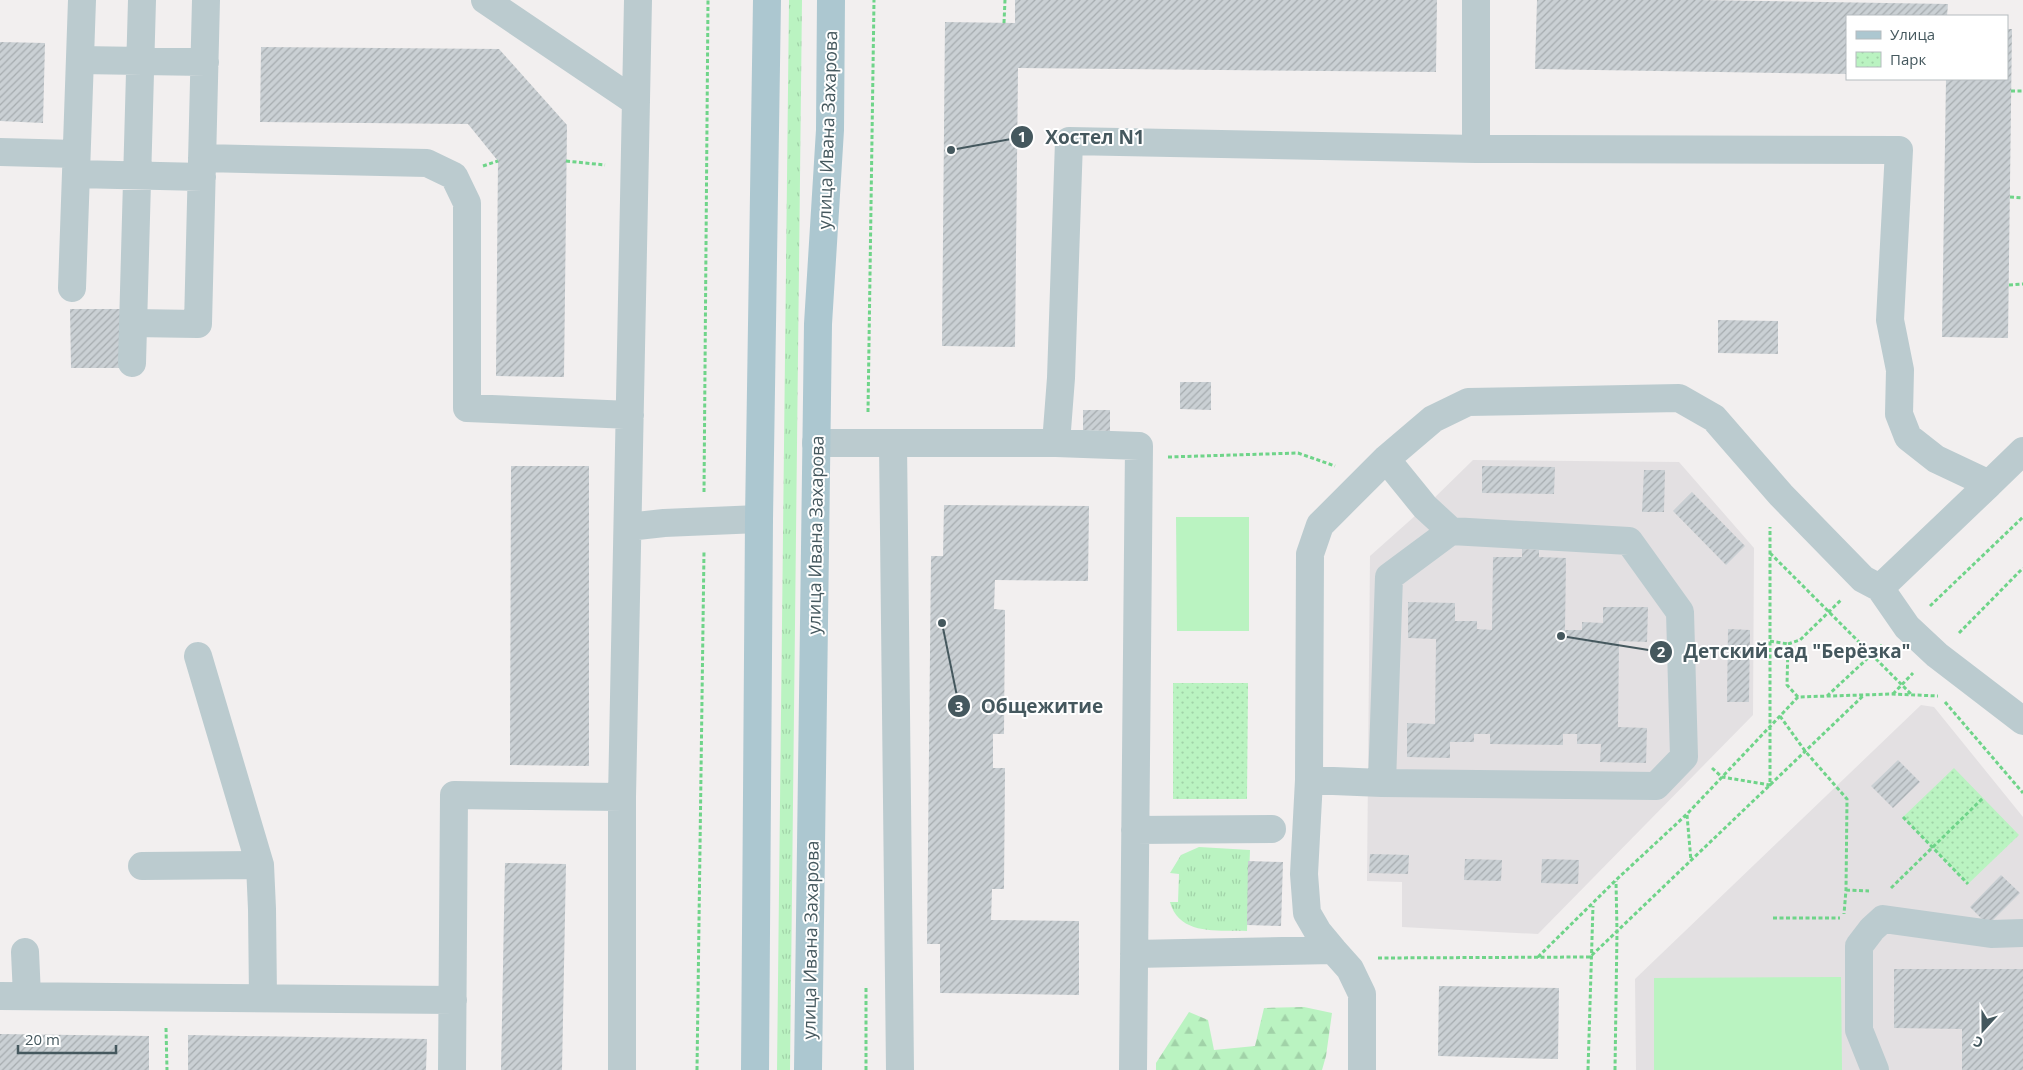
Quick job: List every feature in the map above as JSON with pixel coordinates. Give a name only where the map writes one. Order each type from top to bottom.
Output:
[{"type":"main road","points":[[755,1070],[759,519],[767,0]]},
{"type":"main road","name":"улица Ивана Захарова","points":[[808,1070],[818,324],[830,130],[831,0]]},
{"type":"lane","points":[[72,288],[82,0]]},
{"type":"lane","points":[[132,363],[142,0]]},
{"type":"lane","points":[[133,323],[198,324],[206,0]]},
{"type":"lane","points":[[485,0],[636,102]]},
{"type":"lane","points":[[622,1070],[622,797],[638,0]]},
{"type":"lane","points":[[1476,0],[1476,149]]},
{"type":"lane","points":[[80,60],[205,62]]},
{"type":"lane","points":[[1056,443],[1061,378],[1068,141],[1476,149],[1899,150],[1890,320],[1900,370],[1899,414],[1908,437],[1936,459],[1989,484]]},
{"type":"lane","points":[[0,152],[137,176],[202,168],[427,163],[454,176],[467,203],[467,408],[630,415]]},
{"type":"lane","points":[[1362,1070],[1362,994],[1350,969],[1318,932],[1307,913],[1304,874],[1309,780],[1310,554],[1320,525],[1386,459],[1433,419],[1468,402],[1679,398],[1714,418],[1781,494],[1871,584],[1908,627],[1937,655],[2023,721]]},
{"type":"lane","points":[[816,442],[1056,443],[1139,446],[1133,1070]]},
{"type":"lane","points":[[893,443],[900,1070]]},
{"type":"lane","points":[[1871,584],[1902,569],[2023,451]]},
{"type":"lane","points":[[1386,459],[1425,507],[1451,532]]},
{"type":"lane","points":[[628,527],[664,523],[759,519]]},
{"type":"lane","points":[[1309,780],[1382,783],[1656,786],[1684,757],[1680,612],[1629,541],[1451,532],[1389,577],[1382,783]]},
{"type":"lane","points":[[198,656],[260,865],[263,998]]},
{"type":"lane","points":[[452,1070],[454,795],[622,797]]},
{"type":"lane","points":[[1135,830],[1272,829]]},
{"type":"lane","points":[[142,866],[260,865]]},
{"type":"lane","points":[[1875,1070],[1859,1030],[1859,946],[1872,929],[1883,919],[1991,934],[2023,933]]},
{"type":"lane","points":[[1134,954],[1333,950]]},
{"type":"lane","points":[[25,952],[27,996]]},
{"type":"lane","points":[[0,996],[452,1000]]},
{"type":"path","points":[[1004,0],[1004,23]]},
{"type":"path","points":[[2012,91],[2023,91]]},
{"type":"path","points":[[566,161],[635,168]]},
{"type":"path","points":[[2010,197],[2023,198]]},
{"type":"path","points":[[2008,284],[2023,284]]},
{"type":"path","points":[[1770,785],[1770,517],[1781,494]]},
{"type":"path","points":[[1770,553],[1913,695]]},
{"type":"path","points":[[1770,642],[1788,644],[1800,640],[1829,612],[1871,584]]},
{"type":"path","points":[[1788,644],[1787,685],[1798,697]]},
{"type":"path","points":[[1934,690],[2023,793]]},
{"type":"path","points":[[1376,958],[1590,957],[1864,695]]},
{"type":"path","points":[[1537,958],[1616,880],[1687,814],[1798,697],[1864,695],[1940,696]]},
{"type":"path","points":[[1774,918],[1844,918],[1846,890],[1847,799],[1805,751],[1780,716]]},
{"type":"path","points":[[1684,757],[1699,757],[1722,777],[1770,785]]},
{"type":"path","points":[[1887,892],[1983,798]]},
{"type":"path","points":[[1687,814],[1691,861]]},
{"type":"path","points":[[1903,817],[1968,884]]},
{"type":"path","points":[[1615,1070],[1616,880]]},
{"type":"path","points":[[1588,1070],[1593,904]]},
{"type":"path","points":[[166,998],[167,1070]]},
{"type":"shaded area","points":[[1473,460],[1679,462],[1754,548],[1753,715],[1538,934],[1402,927],[1402,882],[1367,881],[1370,556],[1425,507]]},
{"type":"shaded area","points":[[1921,705],[1934,707],[2023,817],[2023,1070],[1636,1070],[1635,979]]},
{"type":"green space","points":[[789,0],[802,0],[790,1070],[777,1070]]},
{"type":"green space","points":[[1176,517],[1249,517],[1249,631],[1177,631]]},
{"type":"green space","points":[[1173,683],[1248,683],[1247,799],[1173,799]]},
{"type":"green space","points":[[1954,768],[2019,835],[1968,884],[1903,817]]},
{"type":"green space","points":[[1199,847],[1250,850],[1247,931],[1201,929],[1182,921],[1175,913],[1170,902],[1178,902],[1179,874],[1170,873],[1181,855]]},
{"type":"green space","points":[[1841,977],[1842,1070],[1654,1070],[1654,978]]},
{"type":"green space","points":[[1304,1007],[1332,1013],[1326,1056],[1322,1070],[1156,1070],[1156,1063],[1189,1012],[1208,1020],[1214,1050],[1255,1046],[1264,1008]]},
{"type":"building","points":[[1015,0],[1437,0],[1436,72],[1018,68],[1015,347],[942,346],[945,22],[1015,23]]},
{"type":"building","points":[[1537,0],[1699,0],[1948,4],[1947,15],[1846,15],[1846,74],[1535,69]]},
{"type":"building","points":[[2008,29],[2012,29],[2008,338],[1942,337],[1946,80],[2008,80]]},
{"type":"building","points":[[0,42],[45,43],[43,123],[0,121]]},
{"type":"building","points":[[261,47],[499,49],[567,125],[564,377],[496,376],[498,161],[468,124],[260,122]]},
{"type":"building","points":[[70,309],[121,309],[121,368],[71,368]]},
{"type":"building","points":[[1718,320],[1778,321],[1778,354],[1718,353]]},
{"type":"building","points":[[1180,382],[1211,382],[1211,410],[1180,409]]},
{"type":"building","points":[[1083,410],[1110,410],[1110,431],[1083,430]]},
{"type":"building","points":[[511,466],[589,466],[589,766],[510,765]]},
{"type":"building","points":[[1482,466],[1555,467],[1554,494],[1482,493]]},
{"type":"building","points":[[1644,470],[1665,470],[1664,512],[1642,512]]},
{"type":"building","points":[[1692,492],[1745,546],[1726,565],[1673,511]]},
{"type":"building","points":[[944,505],[1089,506],[1088,581],[995,580],[994,609],[1005,610],[1004,734],[993,734],[993,768],[1005,768],[1004,889],[992,889],[991,920],[1079,921],[1079,995],[940,993],[940,944],[927,944],[931,556],[943,556]]},
{"type":"building","points":[[1522,549],[1539,550],[1539,557],[1566,558],[1565,630],[1582,630],[1582,622],[1603,623],[1603,607],[1648,607],[1647,642],[1619,641],[1618,727],[1647,728],[1646,763],[1600,762],[1601,744],[1577,744],[1577,734],[1563,734],[1563,745],[1490,744],[1490,734],[1474,734],[1474,742],[1450,742],[1450,758],[1407,757],[1407,723],[1435,724],[1436,639],[1408,638],[1408,602],[1455,603],[1455,621],[1477,621],[1477,629],[1492,630],[1493,557],[1522,557]]},
{"type":"building","points":[[1728,629],[1750,630],[1749,702],[1727,702]]},
{"type":"building","points":[[1898,760],[1920,782],[1893,808],[1871,786]]},
{"type":"building","points":[[1370,854],[1409,855],[1408,874],[1369,873]]},
{"type":"building","points":[[1465,859],[1502,860],[1501,881],[1464,880]]},
{"type":"building","points":[[1542,859],[1579,860],[1578,884],[1541,883]]},
{"type":"building","points":[[1248,861],[1283,862],[1281,926],[1247,925]]},
{"type":"building","points":[[505,863],[566,864],[562,1070],[501,1070]]},
{"type":"building","points":[[2001,875],[2020,893],[1988,925],[1970,907]]},
{"type":"building","points":[[1894,969],[2023,969],[2023,1070],[1962,1070],[1962,1029],[1894,1028]]},
{"type":"building","points":[[1439,986],[1559,988],[1558,1059],[1438,1056]]},
{"type":"building","points":[[0,1034],[149,1036],[149,1070],[0,1070]]},
{"type":"building","points":[[188,1035],[427,1039],[426,1070],[188,1070]]},
{"type":"place","name":"Хостел N1","points":[[951,150]]},
{"type":"place","name":"Общежитие","points":[[942,623]]},
{"type":"place","name":"Детский сад \"Берёзка\"","points":[[1561,636]]}]
